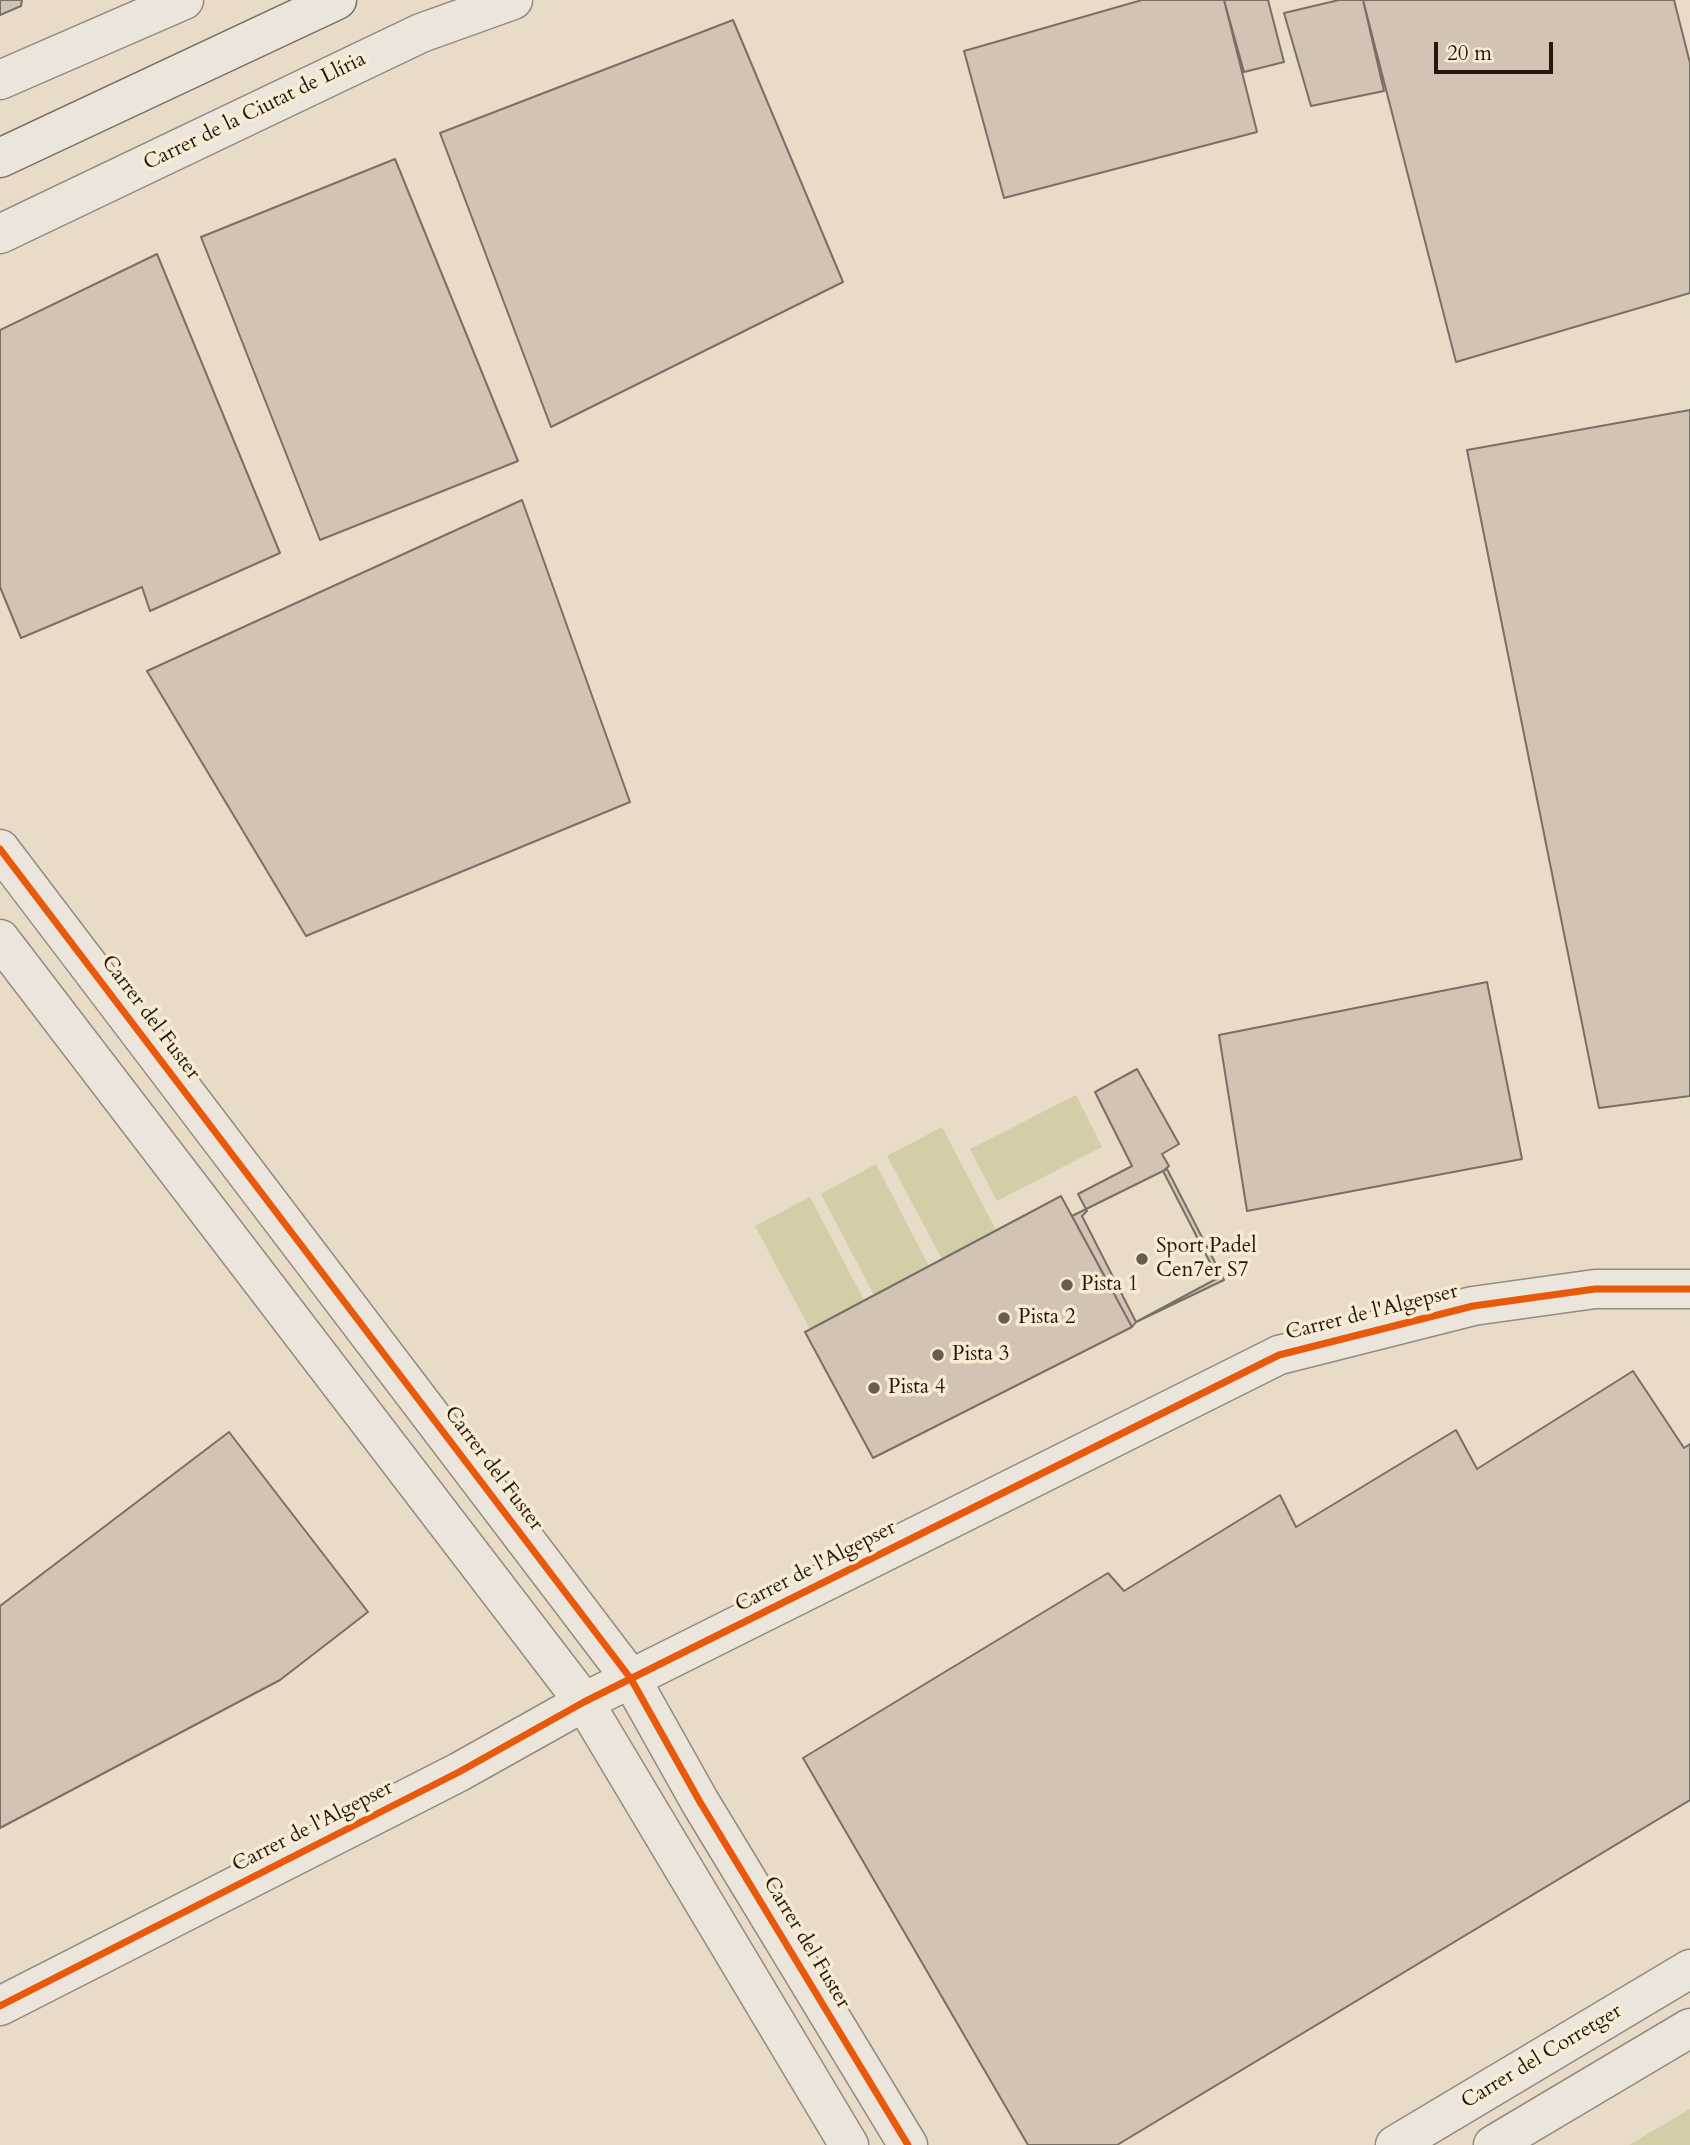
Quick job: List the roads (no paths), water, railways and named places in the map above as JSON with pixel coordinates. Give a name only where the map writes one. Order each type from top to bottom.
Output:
[{"type":"street","points":[[0,80],[184,0]]},
{"type":"street","points":[[0,158],[337,0]]},
{"type":"street","name":"Carrer de la Ciutat de Llíria","points":[[0,234],[421,33],[513,0]]},
{"type":"street","name":"Carrer del Fuster","points":[[0,849],[631,1679],[700,1802],[908,2145]]},
{"type":"street","points":[[0,939],[584,1702],[849,2145]]},
{"type":"street","name":"Carrer de l'Algepser","points":[[0,2006],[459,1772],[584,1702],[1279,1354],[1473,1306],[1595,1289],[1690,1289]]},
{"type":"street","name":"Carrer del Corretger","points":[[1395,2145],[1690,1969]]},
{"type":"street","points":[[1493,2145],[1690,2028]]},
{"type":"place","name":"Sport Padel Cen7er S7","points":[[1142,1259]]},
{"type":"place","name":"Pista 1","points":[[1067,1285]]},
{"type":"place","name":"Pista 2","points":[[1004,1318]]},
{"type":"place","name":"Pista 3","points":[[938,1355]]},
{"type":"place","name":"Pista 4","points":[[874,1388]]}]
